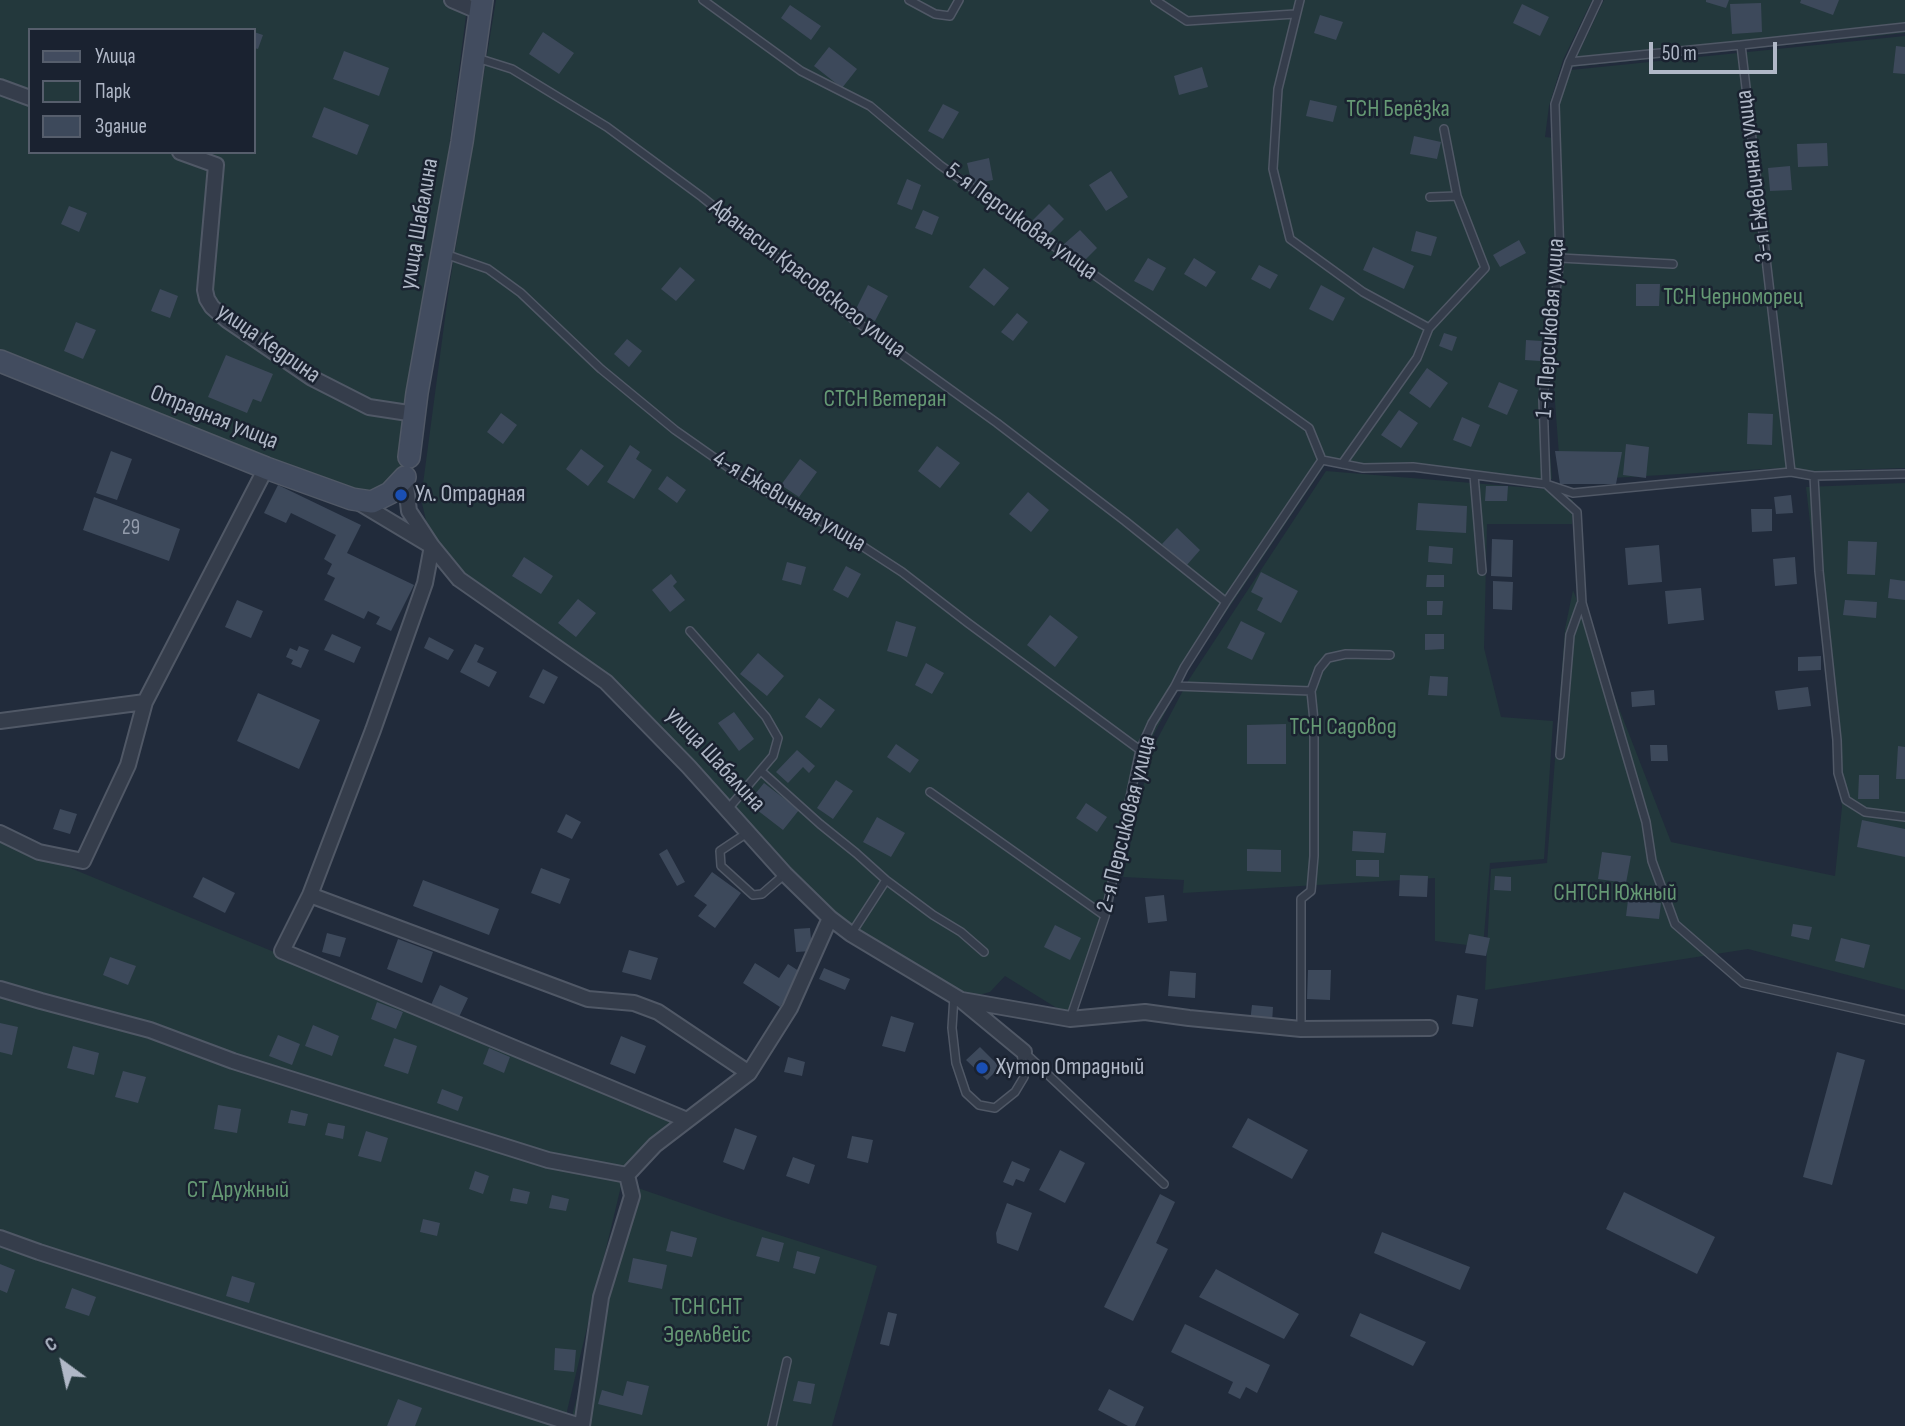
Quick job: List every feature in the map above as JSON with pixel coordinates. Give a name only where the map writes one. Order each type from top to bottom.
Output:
[{"type":"main road","name":"улица Шабалина","points":[[407,467],[441,253],[462,142],[481,6]]},
{"type":"main road","name":"Отрадная улица","points":[[0,361],[267,468],[352,499],[372,502],[390,493],[407,467]]},
{"type":"street","points":[[452,0],[481,6]]},
{"type":"street","points":[[0,87],[28,97]]},
{"type":"street","name":"улица Кедрина","points":[[186,154],[216,165],[205,290],[212,307],[312,378],[369,407],[415,414]]},
{"type":"street","name":"улица Шабалина","points":[[407,467],[409,511],[458,579],[606,682],[689,767],[785,874],[830,918],[851,934],[958,997],[1023,1051]]},
{"type":"street","points":[[0,833],[39,852],[83,861],[128,765],[145,702],[267,468]]},
{"type":"street","points":[[352,499],[432,546],[425,583],[373,730],[310,895],[282,951],[687,1120]]},
{"type":"street","points":[[0,721],[145,702]]},
{"type":"street","points":[[310,895],[588,999],[634,1003],[657,1012],[749,1073]]},
{"type":"street","points":[[627,1175],[655,1144],[749,1073],[790,1008],[830,918]]},
{"type":"street","points":[[0,989],[150,1030],[233,1062],[548,1160],[627,1175]]},
{"type":"street","points":[[958,997],[1070,1019],[1145,1012],[1301,1029],[1430,1028]]},
{"type":"street","points":[[0,1238],[581,1426],[601,1297],[632,1196],[627,1175]]},
{"type":"lane","name":"5-я Персиковая улица","points":[[703,0],[802,71],[870,106],[940,165],[1309,428],[1322,460]]},
{"type":"lane","points":[[909,0],[935,13],[950,16],[959,0]]},
{"type":"lane","points":[[1155,0],[1187,21],[1295,15]]},
{"type":"lane","points":[[1300,0],[1278,89],[1273,169],[1290,239],[1363,292],[1429,328]]},
{"type":"lane","name":"1-я Персиковая улица","points":[[1546,484],[1543,399],[1560,258],[1555,104],[1569,62],[1598,0]]},
{"type":"lane","points":[[1569,62],[1905,27]]},
{"type":"lane","name":"3-я Ежевичная улица","points":[[1741,46],[1791,472]]},
{"type":"lane","name":"Афанасия Красовского улица","points":[[473,56],[512,69],[607,127],[702,197],[857,322],[997,423],[1125,521],[1226,603]]},
{"type":"lane","points":[[1342,464],[1417,358],[1429,328],[1485,268],[1457,197],[1444,129]]},
{"type":"lane","points":[[1430,197],[1457,197]]},
{"type":"lane","name":"4-я Ежевичная улица","points":[[441,253],[488,270],[521,293],[601,369],[675,430],[749,482],[839,531],[902,572],[1140,750]]},
{"type":"lane","points":[[1560,258],[1673,264]]},
{"type":"lane","points":[[1322,460],[1363,468],[1413,467],[1546,484],[1573,493],[1791,472],[1814,476],[1905,474]]},
{"type":"lane","name":"2-я Персиковая улица","points":[[1070,1019],[1105,916],[1140,750],[1152,723],[1226,603],[1322,460]]},
{"type":"lane","points":[[1474,475],[1482,570]]},
{"type":"lane","points":[[1814,476],[1819,571],[1838,773],[1846,800],[1865,812],[1905,817]]},
{"type":"lane","points":[[1546,484],[1577,512],[1582,603],[1646,821],[1652,861],[1675,924],[1743,983],[1905,1020]]},
{"type":"lane","points":[[1560,755],[1570,635],[1582,603]]},
{"type":"lane","points":[[690,631],[766,717],[778,738],[773,756],[727,810]]},
{"type":"lane","points":[[1301,1029],[1301,899],[1311,891],[1314,856],[1314,721],[1311,691],[1319,669],[1328,658],[1346,654],[1390,655]]},
{"type":"lane","points":[[1175,686],[1311,691]]},
{"type":"lane","points":[[761,771],[886,880],[961,932],[984,952]]},
{"type":"lane","points":[[930,792],[1105,916]]},
{"type":"lane","points":[[747,833],[720,851],[721,866],[752,895],[762,894],[785,874]]},
{"type":"lane","points":[[851,934],[886,880]]},
{"type":"lane","points":[[958,997],[952,1028],[956,1063],[966,1093],[979,1105],[995,1108],[1015,1092],[1024,1077],[1023,1051]]},
{"type":"lane","points":[[1023,1051],[1164,1184]]},
{"type":"lane","points":[[772,1426],[787,1361]]},
{"type":"green space","points":[[0,0],[468,0],[409,457],[390,493],[352,499],[0,361]]},
{"type":"green space","name":"СТСН Ветеран","points":[[496,0],[1592,0],[1563,60],[1549,106],[1545,137],[1554,138],[1556,258],[1543,364],[1552,479],[1325,465],[1189,667],[1145,751],[1107,906],[1068,1015],[1005,976],[990,992],[957,1001],[824,918],[606,688],[433,550],[421,499],[449,288]]},
{"type":"green space","points":[[1604,0],[1905,0],[1905,33],[1572,67]]},
{"type":"green space","name":"ТСН Черноморец","points":[[1905,36],[1905,468],[1815,471],[1782,468],[1561,481],[1552,363],[1565,251],[1559,106],[1571,70]]},
{"type":"green space","name":"ТСН Садовод","points":[[1326,471],[1545,489],[1573,500],[1572,524],[1487,524],[1484,648],[1501,717],[1553,721],[1544,859],[1490,863],[1483,947],[1435,941],[1435,878],[1183,893],[1184,880],[1123,877],[1151,751],[1188,681]]},
{"type":"green space","name":"СНТСН Южный","points":[[1905,483],[1905,990],[1748,949],[1485,990],[1491,869],[1547,863],[1565,629],[1573,590],[1671,842],[1835,876],[1842,807],[1806,487]]},
{"type":"green space","name":"СТ Дружный","points":[[0,839],[676,1121],[622,1182],[567,1411],[567,1426],[0,1426]]},
{"type":"green space","name":"ТСН СНТ Эдельвейс","points":[[635,1187],[877,1266],[832,1426],[573,1426],[573,1412]]},
{"type":"building","points":[[1706,0],[1729,0],[1726,8]]},
{"type":"building","points":[[1801,0],[1839,0],[1833,15],[1800,3]]},
{"type":"building","points":[[1761,3],[1762,32],[1732,34],[1730,4]]},
{"type":"building","points":[[1522,4],[1549,17],[1540,36],[1513,23]]},
{"type":"building","points":[[790,5],[821,26],[811,40],[781,18]]},
{"type":"building","points":[[1320,15],[1343,22],[1336,40],[1314,33]]},
{"type":"building","points":[[543,32],[574,53],[559,74],[529,54]]},
{"type":"building","points":[[256,33],[263,35],[256,48]]},
{"type":"building","points":[[1896,46],[1905,47],[1905,74],[1893,73]]},
{"type":"building","points":[[829,47],[857,69],[842,88],[814,66]]},
{"type":"building","points":[[344,51],[389,68],[379,96],[333,79]]},
{"type":"building","points":[[1202,67],[1208,87],[1179,95],[1174,76]]},
{"type":"building","points":[[1310,100],[1337,106],[1333,122],[1306,116]]},
{"type":"building","points":[[943,104],[959,112],[943,139],[928,131]]},
{"type":"building","points":[[324,107],[369,125],[357,155],[312,137]]},
{"type":"building","points":[[1414,136],[1441,142],[1437,159],[1410,154]]},
{"type":"building","points":[[1827,143],[1828,166],[1798,167],[1797,144]]},
{"type":"building","points":[[989,158],[993,180],[972,184],[967,163]]},
{"type":"building","points":[[1790,166],[1792,190],[1770,191],[1768,168]]},
{"type":"building","points":[[1111,171],[1128,197],[1106,211],[1089,185]]},
{"type":"building","points":[[907,179],[921,185],[912,210],[897,204]]},
{"type":"building","points":[[1049,204],[1064,219],[1046,237],[1031,222]]},
{"type":"building","points":[[69,206],[87,213],[79,232],[61,224]]},
{"type":"building","points":[[923,210],[939,217],[932,235],[915,228]]},
{"type":"building","points":[[1080,230],[1097,248],[1081,264],[1063,245]]},
{"type":"building","points":[[1416,231],[1437,237],[1431,256],[1411,251]]},
{"type":"building","points":[[1519,240],[1526,253],[1500,267],[1493,255]]},
{"type":"building","points":[[1373,247],[1414,266],[1404,289],[1363,270]]},
{"type":"building","points":[[1148,258],[1166,268],[1153,291],[1134,281]]},
{"type":"building","points":[[1194,258],[1216,272],[1206,287],[1184,274]]},
{"type":"building","points":[[1259,265],[1278,275],[1270,289],[1251,279]]},
{"type":"building","points":[[680,267],[695,280],[676,301],[661,289]]},
{"type":"building","points":[[984,268],[1009,288],[994,306],[969,287]]},
{"type":"building","points":[[1636,284],[1660,284],[1659,306],[1636,306]]},
{"type":"building","points":[[868,285],[888,296],[875,321],[855,311]]},
{"type":"building","points":[[1321,285],[1345,298],[1333,321],[1309,309]]},
{"type":"building","points":[[160,289],[178,296],[170,318],[151,311]]},
{"type":"building","points":[[1017,313],[1028,322],[1013,341],[1001,332]]},
{"type":"building","points":[[76,322],[96,330],[83,359],[64,351]]},
{"type":"building","points":[[1444,333],[1457,337],[1452,351],[1439,346]]},
{"type":"building","points":[[627,339],[642,351],[629,367],[614,354]]},
{"type":"building","points":[[1526,340],[1542,341],[1540,361],[1525,360]]},
{"type":"building","points":[[226,355],[273,374],[261,402],[253,399],[247,413],[208,397]]},
{"type":"building","points":[[1427,368],[1448,383],[1430,408],[1409,393]]},
{"type":"building","points":[[1499,382],[1518,390],[1507,415],[1488,407]]},
{"type":"building","points":[[1399,410],[1418,423],[1401,448],[1381,435]]},
{"type":"building","points":[[501,413],[517,425],[503,444],[487,432]]},
{"type":"building","points":[[1748,413],[1773,414],[1772,445],[1747,444]]},
{"type":"building","points":[[1462,417],[1480,425],[1471,447],[1453,440]]},
{"type":"building","points":[[1626,444],[1649,447],[1646,478],[1623,475]]},
{"type":"building","points":[[630,445],[640,452],[636,459],[652,470],[634,499],[607,482]]},
{"type":"building","points":[[937,446],[960,463],[940,488],[918,471]]},
{"type":"building","points":[[581,449],[604,466],[588,486],[566,469]]},
{"type":"building","points":[[111,451],[132,459],[117,500],[96,493]]},
{"type":"building","points":[[1555,451],[1622,452],[1616,484],[1560,484]]},
{"type":"building","points":[[800,459],[817,472],[799,497],[781,485]]},
{"type":"building","points":[[667,476],[686,490],[677,503],[658,489]]},
{"type":"building","points":[[278,485],[361,525],[347,553],[414,585],[391,631],[376,624],[380,617],[368,611],[364,619],[324,600],[335,578],[327,574],[332,564],[324,559],[336,535],[291,513],[286,523],[264,513]]},
{"type":"building","points":[[1486,486],[1508,486],[1507,501],[1485,501]]},
{"type":"building","points":[[1028,492],[1049,510],[1031,532],[1009,514]]},
{"type":"building","points":[[1791,495],[1793,513],[1776,514],[1774,497]]},
{"type":"building","points":[[94,497],[180,529],[169,561],[83,530]]},
{"type":"building","points":[[1418,503],[1467,506],[1466,533],[1416,530]]},
{"type":"building","points":[[1751,509],[1772,509],[1772,531],[1752,532]]},
{"type":"building","points":[[1177,528],[1200,550],[1186,566],[1162,544]]},
{"type":"building","points":[[1492,539],[1513,540],[1512,577],[1491,576]]},
{"type":"building","points":[[1848,541],[1877,542],[1875,575],[1847,574]]},
{"type":"building","points":[[1659,545],[1662,582],[1628,585],[1625,548]]},
{"type":"building","points":[[1429,546],[1453,548],[1452,564],[1428,562]]},
{"type":"building","points":[[524,557],[553,576],[541,594],[512,576]]},
{"type":"building","points":[[1795,557],[1797,584],[1775,586],[1773,559]]},
{"type":"building","points":[[787,562],[806,567],[801,585],[782,580]]},
{"type":"building","points":[[846,566],[861,574],[848,598],[833,590]]},
{"type":"building","points":[[1261,572],[1298,591],[1281,623],[1257,610],[1263,598],[1251,592]]},
{"type":"building","points":[[671,574],[677,582],[673,586],[685,600],[670,612],[652,590]]},
{"type":"building","points":[[1427,575],[1444,575],[1444,587],[1426,587]]},
{"type":"building","points":[[1890,579],[1905,581],[1905,600],[1888,598]]},
{"type":"building","points":[[1493,581],[1513,582],[1512,610],[1493,609]]},
{"type":"building","points":[[1701,588],[1704,620],[1668,624],[1665,591]]},
{"type":"building","points":[[578,599],[596,613],[576,637],[558,623]]},
{"type":"building","points":[[237,600],[263,611],[251,638],[225,627]]},
{"type":"building","points":[[1845,600],[1877,602],[1876,618],[1843,615]]},
{"type":"building","points":[[1427,601],[1443,601],[1442,615],[1427,615]]},
{"type":"building","points":[[1050,615],[1078,637],[1055,667],[1027,645]]},
{"type":"building","points":[[896,621],[916,627],[907,657],[887,651]]},
{"type":"building","points":[[1241,621],[1265,633],[1252,660],[1227,648]]},
{"type":"building","points":[[332,634],[361,647],[354,663],[324,650]]},
{"type":"building","points":[[1425,634],[1444,634],[1444,649],[1425,650]]},
{"type":"building","points":[[429,637],[454,650],[448,660],[424,648]]},
{"type":"building","points":[[475,644],[484,648],[477,662],[497,672],[489,687],[460,672]]},
{"type":"building","points":[[299,646],[309,650],[301,668],[291,664],[293,660],[286,657],[290,648],[297,651]]},
{"type":"building","points":[[758,653],[784,676],[767,696],[740,674]]},
{"type":"building","points":[[1821,656],[1821,670],[1798,671],[1798,657]]},
{"type":"building","points":[[926,663],[944,673],[932,694],[915,685]]},
{"type":"building","points":[[543,669],[558,677],[544,704],[529,697]]},
{"type":"building","points":[[1430,676],[1448,677],[1447,696],[1428,695]]},
{"type":"building","points":[[1808,687],[1811,706],[1778,710],[1775,691]]},
{"type":"building","points":[[1654,690],[1655,705],[1632,707],[1631,692]]},
{"type":"building","points":[[258,693],[320,720],[299,769],[237,741]]},
{"type":"building","points":[[819,698],[835,710],[821,728],[805,717]]},
{"type":"building","points":[[734,712],[754,739],[739,751],[718,723]]},
{"type":"building","points":[[1286,724],[1286,764],[1247,764],[1247,725]]},
{"type":"building","points":[[896,744],[919,760],[910,773],[887,757]]},
{"type":"building","points":[[1650,745],[1667,745],[1668,761],[1651,761]]},
{"type":"building","points":[[1898,746],[1905,747],[1905,779],[1896,779]]},
{"type":"building","points":[[797,750],[815,766],[809,773],[803,767],[788,783],[776,772]]},
{"type":"building","points":[[1859,775],[1879,775],[1879,799],[1858,799]]},
{"type":"building","points":[[836,780],[853,791],[833,819],[817,808]]},
{"type":"building","points":[[764,783],[799,810],[783,830],[748,803]]},
{"type":"building","points":[[1086,803],[1107,817],[1097,832],[1076,818]]},
{"type":"building","points":[[60,809],[77,814],[70,834],[53,829]]},
{"type":"building","points":[[566,814],[581,822],[572,839],[557,832]]},
{"type":"building","points":[[877,817],[905,833],[891,857],[863,842]]},
{"type":"building","points":[[1862,820],[1905,829],[1905,857],[1857,847]]},
{"type":"building","points":[[1353,831],[1386,833],[1384,853],[1352,851]]},
{"type":"building","points":[[667,849],[685,882],[677,886],[659,854]]},
{"type":"building","points":[[1247,849],[1281,850],[1281,872],[1247,871]]},
{"type":"building","points":[[1602,852],[1631,856],[1626,883],[1598,879]]},
{"type":"building","points":[[1356,860],[1379,860],[1379,877],[1356,876]]},
{"type":"building","points":[[541,868],[570,879],[560,904],[531,893]]},
{"type":"building","points":[[712,872],[741,893],[715,928],[698,916],[707,905],[694,896]]},
{"type":"building","points":[[1400,875],[1428,876],[1427,897],[1399,896]]},
{"type":"building","points":[[1495,876],[1511,877],[1511,891],[1494,890]]},
{"type":"building","points":[[203,877],[235,893],[225,913],[193,897]]},
{"type":"building","points":[[423,880],[499,909],[489,935],[413,906]]},
{"type":"building","points":[[1164,895],[1167,921],[1148,923],[1145,897]]},
{"type":"building","points":[[1628,900],[1661,903],[1659,919],[1626,916]]},
{"type":"building","points":[[1793,924],[1812,927],[1809,940],[1791,936]]},
{"type":"building","points":[[1055,925],[1081,938],[1070,960],[1044,947]]},
{"type":"building","points":[[810,928],[812,951],[796,952],[794,929]]},
{"type":"building","points":[[327,933],[346,938],[340,957],[322,952]]},
{"type":"building","points":[[1469,934],[1490,938],[1486,956],[1465,953]]},
{"type":"building","points":[[1841,938],[1870,945],[1864,968],[1835,961]]},
{"type":"building","points":[[398,939],[433,952],[422,983],[387,969]]},
{"type":"building","points":[[629,950],[658,958],[651,980],[622,972]]},
{"type":"building","points":[[110,957],[136,966],[128,985],[103,975]]},
{"type":"building","points":[[755,963],[779,978],[788,964],[802,973],[780,1007],[743,983]]},
{"type":"building","points":[[824,968],[850,979],[845,990],[819,979]]},
{"type":"building","points":[[1308,970],[1331,970],[1330,1000],[1307,999]]},
{"type":"building","points":[[1170,971],[1196,973],[1195,998],[1168,996]]},
{"type":"building","points":[[440,985],[468,998],[459,1017],[431,1005]]},
{"type":"building","points":[[1457,995],[1478,999],[1473,1027],[1452,1024]]},
{"type":"building","points":[[377,1002],[403,1012],[396,1029],[371,1019]]},
{"type":"building","points":[[1252,1005],[1273,1007],[1272,1023],[1250,1022]]},
{"type":"building","points":[[891,1016],[914,1023],[905,1052],[882,1046]]},
{"type":"building","points":[[0,1023],[18,1027],[12,1055],[0,1052]]},
{"type":"building","points":[[313,1025],[339,1036],[332,1056],[305,1046]]},
{"type":"building","points":[[278,1035],[300,1044],[292,1065],[269,1056]]},
{"type":"building","points":[[621,1036],[646,1046],[635,1074],[610,1064]]},
{"type":"building","points":[[394,1038],[417,1046],[408,1074],[384,1066]]},
{"type":"building","points":[[73,1046],[99,1053],[94,1075],[67,1068]]},
{"type":"building","points":[[980,1047],[1000,1067],[987,1080],[966,1060]]},
{"type":"building","points":[[489,1048],[510,1057],[504,1073],[483,1064]]},
{"type":"building","points":[[1837,1052],[1865,1060],[1832,1185],[1803,1177]]},
{"type":"building","points":[[788,1057],[805,1062],[802,1076],[784,1072]]},
{"type":"building","points":[[123,1071],[146,1077],[138,1103],[115,1097]]},
{"type":"building","points":[[442,1089],[463,1097],[458,1111],[437,1103]]},
{"type":"building","points":[[218,1105],[241,1109],[237,1133],[214,1129]]},
{"type":"building","points":[[291,1110],[308,1114],[305,1126],[288,1123]]},
{"type":"building","points":[[1248,1118],[1308,1150],[1292,1179],[1232,1147]]},
{"type":"building","points":[[328,1123],[345,1126],[343,1139],[325,1135]]},
{"type":"building","points":[[735,1128],[757,1136],[744,1170],[723,1162]]},
{"type":"building","points":[[366,1131],[388,1138],[381,1162],[358,1156]]},
{"type":"building","points":[[852,1136],[873,1140],[868,1163],[847,1158]]},
{"type":"building","points":[[1060,1150],[1085,1163],[1065,1203],[1039,1190]]},
{"type":"building","points":[[793,1157],[815,1165],[809,1184],[786,1176]]},
{"type":"building","points":[[1012,1161],[1030,1169],[1024,1182],[1016,1179],[1013,1186],[1003,1182]]},
{"type":"building","points":[[475,1171],[489,1176],[483,1194],[469,1189]]},
{"type":"building","points":[[513,1188],[530,1192],[527,1204],[510,1201]]},
{"type":"building","points":[[1624,1192],[1715,1237],[1697,1274],[1606,1229]]},
{"type":"building","points":[[1160,1194],[1175,1202],[1156,1243],[1168,1249],[1133,1321],[1104,1307]]},
{"type":"building","points":[[552,1195],[569,1199],[566,1211],[549,1208]]},
{"type":"building","points":[[1007,1203],[1032,1213],[1018,1251],[997,1243],[996,1233]]},
{"type":"building","points":[[423,1219],[440,1223],[437,1236],[420,1232]]},
{"type":"building","points":[[671,1231],[697,1238],[692,1257],[666,1251]]},
{"type":"building","points":[[1382,1232],[1470,1267],[1460,1290],[1374,1253]]},
{"type":"building","points":[[762,1237],[784,1243],[779,1262],[756,1256]]},
{"type":"building","points":[[797,1251],[820,1257],[815,1274],[793,1268]]},
{"type":"building","points":[[633,1258],[667,1265],[662,1289],[628,1282]]},
{"type":"building","points":[[0,1264],[15,1270],[7,1293],[0,1290]]},
{"type":"building","points":[[1216,1269],[1299,1314],[1284,1339],[1199,1297]]},
{"type":"building","points":[[232,1276],[255,1283],[249,1303],[226,1296]]},
{"type":"building","points":[[72,1288],[96,1297],[89,1316],[65,1308]]},
{"type":"building","points":[[888,1312],[897,1314],[889,1346],[880,1344]]},
{"type":"building","points":[[1360,1313],[1426,1342],[1413,1366],[1350,1336]]},
{"type":"building","points":[[1185,1324],[1270,1365],[1257,1393],[1246,1387],[1240,1399],[1228,1393],[1233,1382],[1171,1352]]},
{"type":"building","points":[[555,1348],[576,1350],[574,1372],[554,1370]]},
{"type":"building","points":[[627,1381],[649,1386],[642,1415],[598,1404],[602,1390],[623,1396]]},
{"type":"building","points":[[798,1381],[815,1384],[811,1404],[793,1401]]},
{"type":"building","points":[[1109,1389],[1144,1407],[1135,1426],[1128,1426],[1098,1410]]},
{"type":"building","points":[[398,1399],[422,1408],[415,1426],[387,1426]]},
{"type":"place","name":"Ул. Отрадная","points":[[401,495]]},
{"type":"place","name":"Хутор Отрадный","points":[[982,1068]]},
{"type":"park label","name":"ТСН Берёзка","points":[[1398,110]]}]
